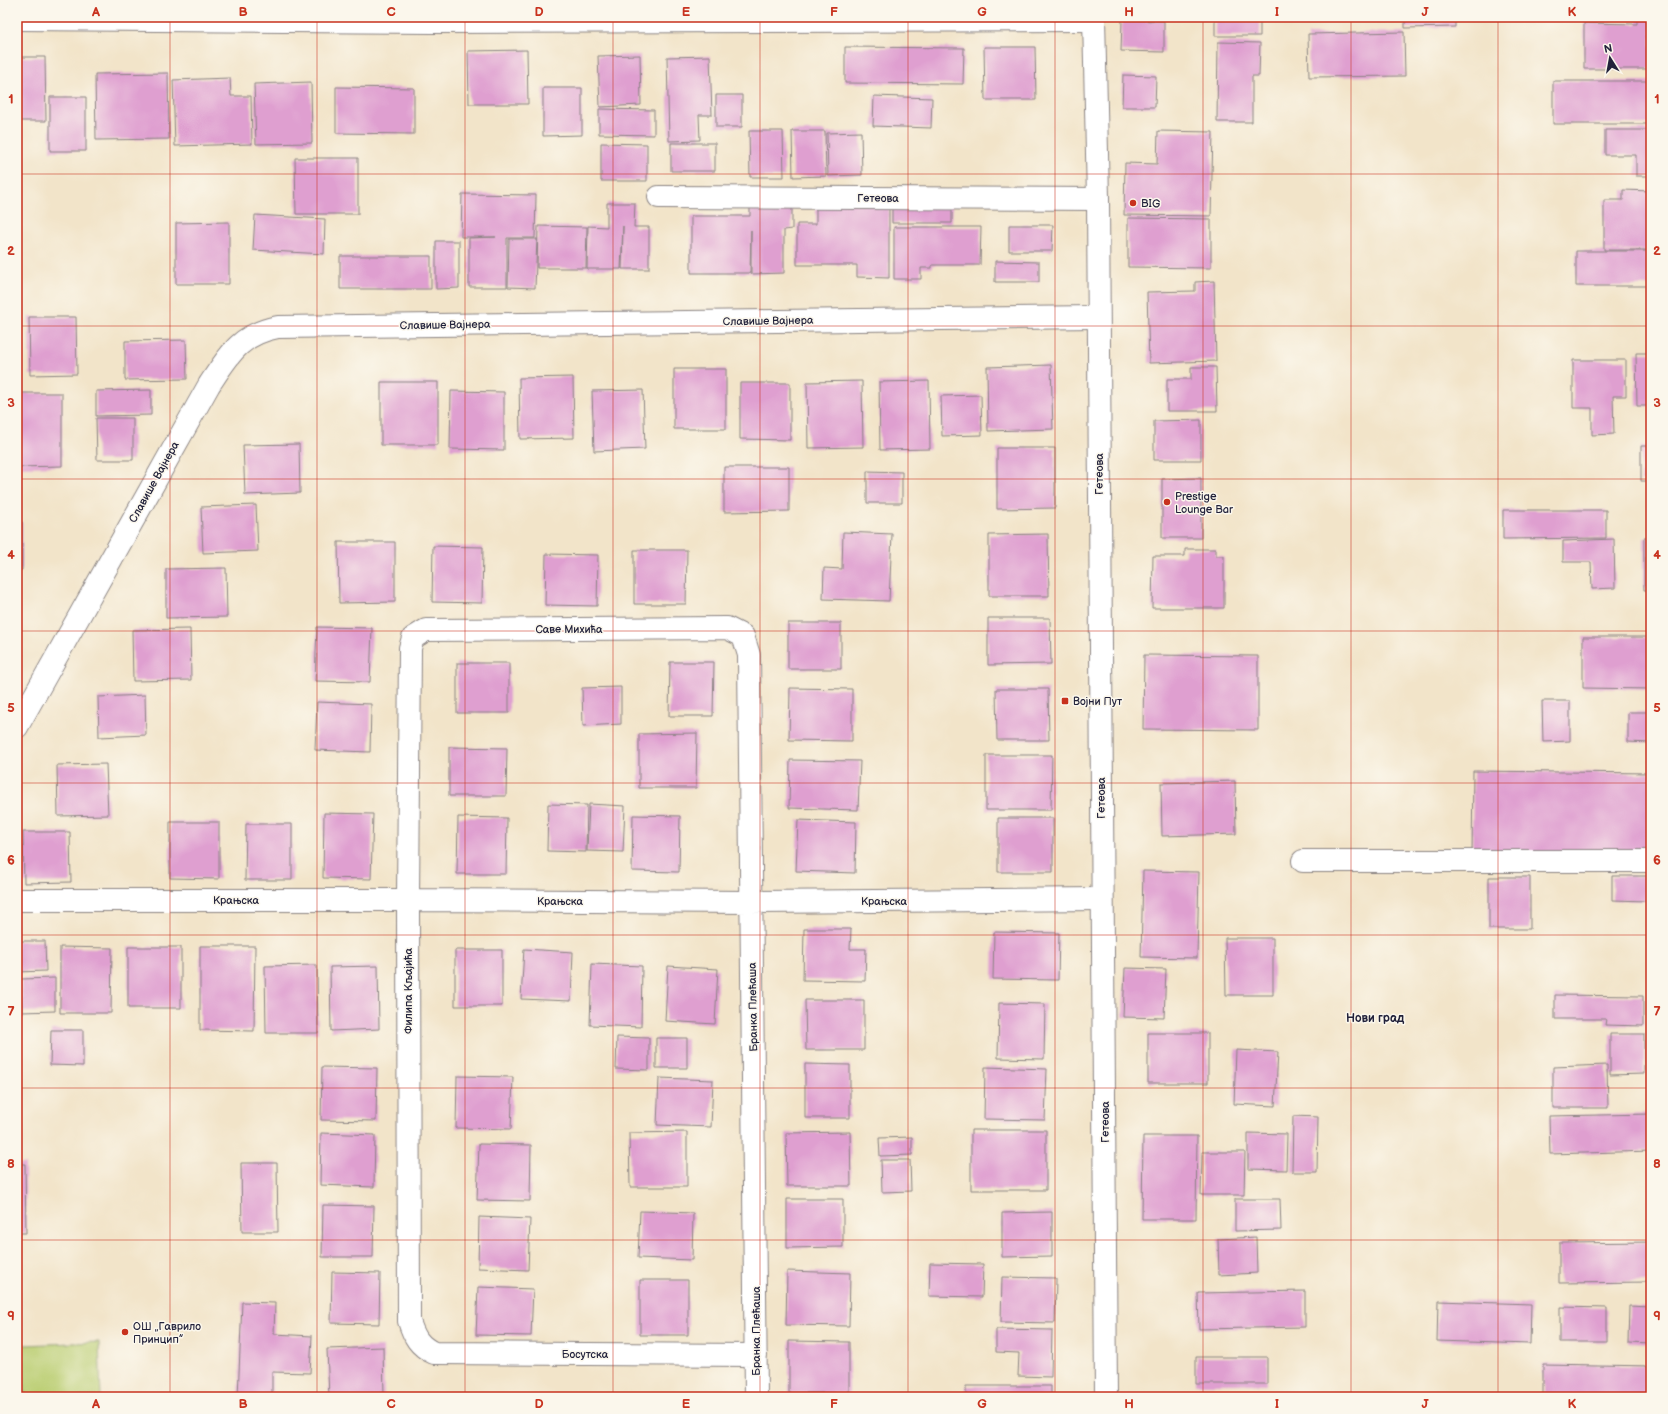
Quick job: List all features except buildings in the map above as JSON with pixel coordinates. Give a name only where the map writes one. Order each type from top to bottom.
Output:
[{"type":"street","points":[[27,18],[521,20],[1094,18]]},
{"type":"street","name":"Гетеова","points":[[1094,18],[1098,199],[1097,317],[1106,1397]]},
{"type":"street","name":"Гетеова","points":[[659,197],[1098,199]]},
{"type":"street","name":"Славише Вајнера","points":[[17,727],[209,385],[238,345],[250,336],[263,330],[278,327],[1097,317]]},
{"type":"street","name":"Саве Михића","points":[[413,638],[426,630],[727,628]]},
{"type":"street","name":"Бранка Плећаша","points":[[727,628],[742,636],[749,655],[756,1397]]},
{"type":"street","name":"Филипа Кљајића","points":[[413,638],[410,648],[408,900],[409,1321],[418,1343]]},
{"type":"street","points":[[1303,861],[1651,861]]},
{"type":"street","name":"Крањска","points":[[17,900],[752,902],[1102,899]]},
{"type":"street","name":"Босутска","points":[[418,1343],[434,1353],[756,1355]]},
{"type":"green space","points":[[99,1342],[101,1397],[25,1397],[23,1345]]},
{"type":"place","name":"BIG","points":[[1133,203]]},
{"type":"place","name":"Prestige Lounge Bar","points":[[1167,502]]},
{"type":"place","name":"Војни Пут","points":[[1065,701]]},
{"type":"place","name":"ОШ „Гаврило Принцип”","points":[[125,1332]]},
{"type":"district","name":"Нови град","points":[[1375,1018]]}]
